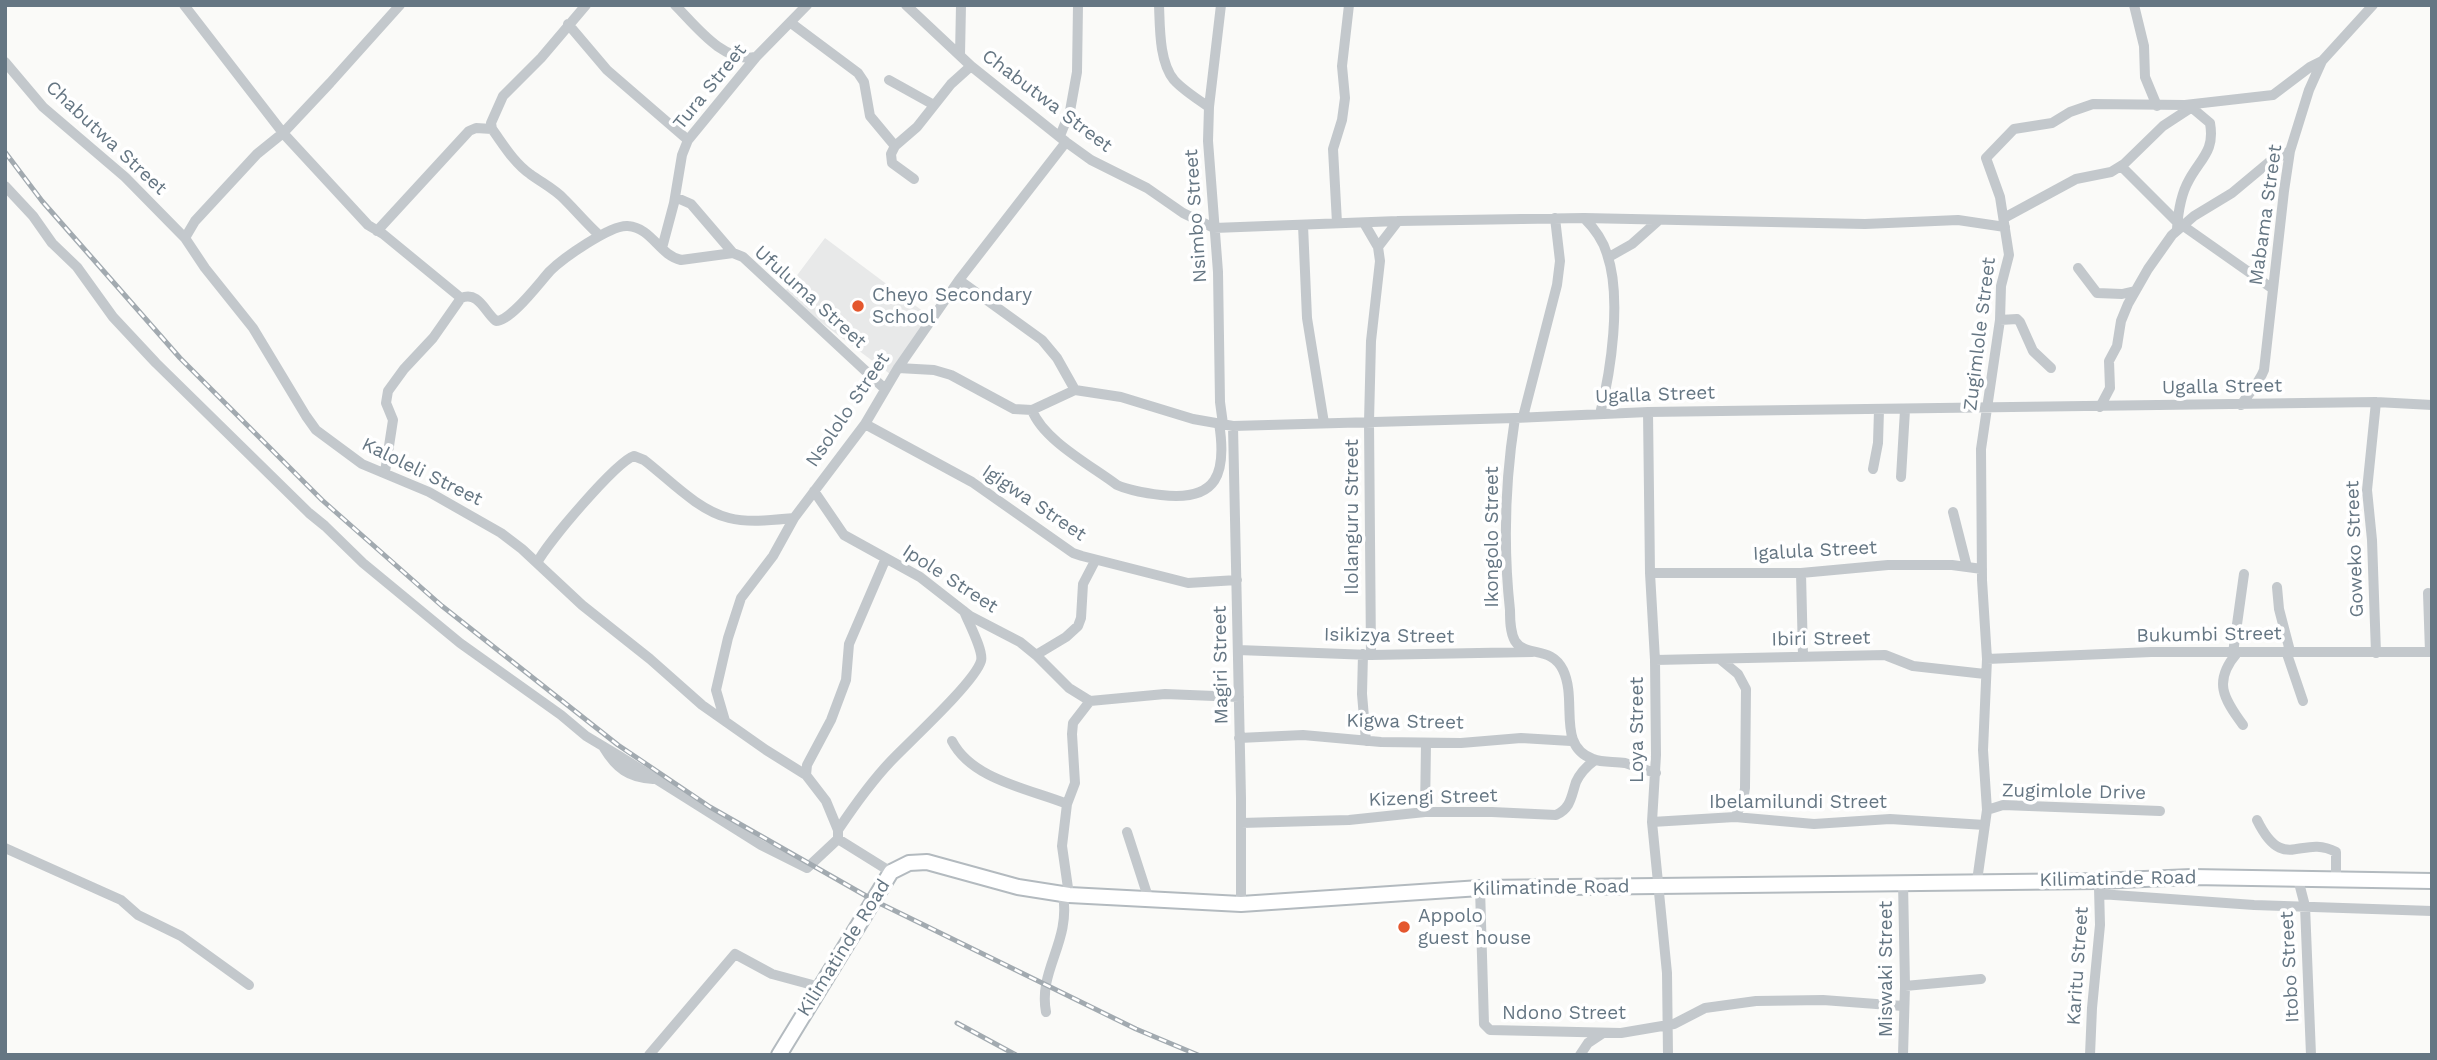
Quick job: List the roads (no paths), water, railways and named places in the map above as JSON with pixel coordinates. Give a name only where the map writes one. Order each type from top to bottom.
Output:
[{"type":"main road","name":"Kilimatinde Road","points":[[779,1055],[891,872],[909,863],[927,862],[1018,887],[1066,895],[1241,904],[1480,888],[1977,881],[2099,887],[2192,877],[2432,881]]},
{"type":"street","points":[[184,238],[195,221],[257,155],[282,133],[401,5]]},
{"type":"street","points":[[676,5],[721,50],[745,59],[756,57]]},
{"type":"street","name":"Tura Street","points":[[662,248],[682,155],[688,140],[756,57],[807,5]]},
{"type":"street","name":"Chabutwa Street","points":[[906,5],[971,66],[1091,160],[1147,188],[1183,213],[1214,228]]},
{"type":"street","points":[[960,54],[961,5]]},
{"type":"street","name":"Nsololo Street","points":[[726,720],[716,690],[741,598],[772,556],[794,518],[865,424],[898,368],[1063,139],[1077,72],[1078,5]]},
{"type":"street","points":[[1159,5],[1164,53],[1169,71],[1174,79],[1209,107]]},
{"type":"street","name":"Nsimbo Street","points":[[1221,5],[1209,107],[1218,272],[1220,402],[1225,424]]},
{"type":"street","points":[[1337,223],[1333,149],[1342,120],[1345,98],[1342,66],[1349,5]]},
{"type":"street","points":[[2134,5],[2144,46],[2145,78],[2157,106]]},
{"type":"street","name":"Mabama Street","points":[[2241,405],[2252,387],[2260,381],[2264,370],[2290,151],[2309,90],[2322,61],[2373,5]]},
{"type":"street","name":"Ufuluma Street","points":[[188,6],[217,50],[282,133],[368,225],[461,298],[477,298],[494,319],[502,321],[552,269],[599,235],[627,225],[639,229],[667,255],[681,260],[733,253],[756,268],[886,389]]},
{"type":"street","points":[[585,6],[541,58],[503,96],[491,123],[492,129],[522,167],[561,195],[578,216],[599,235]]},
{"type":"street","points":[[791,23],[858,74],[864,82],[870,116],[895,146]]},
{"type":"street","points":[[568,24],[607,70],[688,140]]},
{"type":"street","name":"Zugimlole Street","points":[[1977,881],[1987,810],[1983,750],[1987,659],[1982,569],[1981,449],[2000,320],[2001,286],[2009,255],[2000,197],[1986,158],[2014,129],[2052,122],[2093,104],[2193,106],[2273,95],[2322,61]]},
{"type":"street","name":"Chabutwa Street","points":[[5,62],[43,107],[125,177],[184,238]]},
{"type":"street","points":[[914,179],[892,163],[891,154],[895,146],[917,127],[951,84],[971,66]]},
{"type":"street","points":[[889,80],[934,105]]},
{"type":"street","points":[[1214,228],[1555,218],[1865,224],[1958,220],[2004,222],[2076,179],[2111,172],[2121,166],[2163,126],[2193,106],[2210,123],[2212,141],[2183,195],[2179,226]]},
{"type":"street","points":[[377,231],[469,131],[476,128],[492,129]]},
{"type":"street","points":[[2100,407],[2110,388],[2110,354],[2116,346],[2122,321],[2135,290],[2179,226],[2232,194],[2268,163],[2290,151]]},
{"type":"street","points":[[2121,166],[2179,226],[2273,289]]},
{"type":"street","points":[[5,186],[33,216],[52,243],[77,267],[113,317],[156,363],[363,563],[460,643],[604,748],[761,845],[807,867],[838,834],[889,763],[980,665],[982,656],[963,610]]},
{"type":"street","points":[[675,197],[691,204],[733,253]]},
{"type":"street","name":"Ikongolo Street","points":[[1555,218],[1560,261],[1557,285],[1508,465],[1506,579],[1514,639],[1521,647],[1552,655],[1564,672],[1571,697],[1571,741]]},
{"type":"street","points":[[1584,218],[1601,238],[1609,257],[1613,296],[1612,362],[1600,414]]},
{"type":"street","points":[[1609,257],[1632,244],[1659,220]]},
{"type":"street","points":[[1364,223],[1377,247],[1398,221]]},
{"type":"street","points":[[1303,225],[1307,318],[1324,423]]},
{"type":"street","name":"Kaloleli Street","points":[[184,238],[198,260],[253,328],[316,429],[362,464],[429,492],[501,533],[702,705],[806,775],[826,801],[838,834]]},
{"type":"street","name":"Ilolanguru Street","points":[[1366,741],[1362,694],[1367,654],[1371,341],[1380,280],[1377,247]]},
{"type":"street","points":[[2078,268],[2097,293],[2122,294],[2135,290]]},
{"type":"street","points":[[898,368],[934,370],[951,375],[1014,409],[1032,410],[1075,390],[1057,358],[1042,340],[960,280]]},
{"type":"street","points":[[385,472],[393,420],[386,403],[388,391],[433,338],[461,298]]},
{"type":"street","points":[[2000,320],[2017,319],[2021,322],[2033,351],[2051,368]]},
{"type":"street","name":"Ugalla Street","points":[[1075,390],[1121,397],[1182,416],[1225,424],[1989,406],[2100,407],[2376,402],[2432,405]]},
{"type":"street","name":"Goweko Street","points":[[2376,402],[2367,490],[2372,540],[2376,653]]},
{"type":"street","points":[[1032,410],[1045,430],[1117,485],[1128,490],[1177,497],[1205,489],[1218,474],[1223,455],[1225,424]]},
{"type":"street","points":[[1873,469],[1878,443],[1879,410]]},
{"type":"street","points":[[1901,477],[1905,410]]},
{"type":"street","name":"Loya Street","points":[[1648,412],[1650,573],[1655,660],[1656,773],[1652,822],[1667,973],[1668,1055]]},
{"type":"street","name":"Igigwa Street","points":[[865,424],[972,482],[1073,552],[1095,561],[1188,583],[1237,580]]},
{"type":"street","name":"Magiri Street","points":[[1225,424],[1237,580],[1241,904]]},
{"type":"street","points":[[537,564],[543,551],[569,519],[620,464],[634,456],[644,460],[718,514],[731,519],[794,518]]},
{"type":"street","name":"Ipole Street","points":[[814,491],[844,534],[920,577],[987,626],[1020,642],[1036,654],[1069,688],[1090,701]]},
{"type":"street","points":[[1953,512],[1967,567]]},
{"type":"street","points":[[806,775],[807,765],[831,720],[846,680],[849,645],[886,558]]},
{"type":"street","points":[[1036,654],[1066,637],[1078,626],[1083,584],[1095,561]]},
{"type":"street","name":"Igalula Street","points":[[1650,573],[1801,573],[1888,565],[1982,569]]},
{"type":"street","points":[[1801,573],[1803,656]]},
{"type":"street","points":[[2243,725],[2228,704],[2222,684],[2235,653],[2244,574]]},
{"type":"street","points":[[2277,587],[2288,652],[2303,701]]},
{"type":"street","points":[[2428,593],[2431,652]]},
{"type":"street","name":"Isikizya Street","points":[[1238,650],[1367,654],[1517,654],[1539,651]]},
{"type":"street","name":"Bukumbi Street","points":[[1987,659],[2151,652],[2431,652]]},
{"type":"street","name":"Ibiri Street","points":[[1655,660],[1885,655],[1913,666],[1985,674]]},
{"type":"street","points":[[1720,660],[1738,674],[1746,689],[1745,788],[1743,801],[1735,817]]},
{"type":"street","points":[[1046,1012],[1043,998],[1045,984],[1065,927],[1066,895],[1062,846],[1067,804],[1075,783],[1072,757],[1073,723],[1090,701],[1165,694],[1239,697]]},
{"type":"street","name":"Kigwa Street","points":[[1239,738],[1303,735],[1426,743],[1521,738],[1571,741]]},
{"type":"street","points":[[952,741],[964,759],[997,779],[1067,804]]},
{"type":"street","points":[[1571,741],[1584,754],[1595,760],[1624,763],[1656,773]]},
{"type":"street","points":[[1425,812],[1426,743]]},
{"type":"street","name":"Kizengi Street","points":[[1241,823],[1349,820],[1425,812],[1556,815],[1565,811],[1571,802],[1579,776],[1595,760]]},
{"type":"street","name":"Zugimlole Drive","points":[[1987,810],[2003,805],[2160,811]]},
{"type":"street","name":"Ibelamilundi Street","points":[[1652,822],[1735,817],[1814,824],[1890,819],[1985,825]]},
{"type":"street","points":[[2257,820],[2266,838],[2280,848],[2316,848],[2336,852],[2336,880]]},
{"type":"street","points":[[1127,832],[1149,900]]},
{"type":"street","points":[[838,834],[891,872]]},
{"type":"street","points":[[5,848],[121,900],[138,915],[181,936],[249,985]]},
{"type":"street","name":"Itobo Street","points":[[2298,878],[2305,906],[2311,1055]]},
{"type":"street","name":"Miswaki Street","points":[[1903,882],[1903,1055]]},
{"type":"street","points":[[2099,887],[2201,902],[2432,911]]},
{"type":"street","name":"Karitu Street","points":[[2090,1055],[2101,925],[2099,887]]},
{"type":"street","name":"Ndono Street","points":[[1480,888],[1486,1028],[1497,1031],[1622,1033],[1674,1024],[1705,1008],[1756,1001],[1823,999],[1903,1006]]},
{"type":"street","points":[[649,1055],[735,954],[772,974],[820,987]]},
{"type":"street","points":[[1905,986],[1981,979]]},
{"type":"street","points":[[1580,1055],[1588,1043],[1604,1032]]},
{"type":"railway","points":[[5,152],[42,201],[180,358],[322,500],[442,606],[618,745],[710,807],[875,901],[1136,1029],[1198,1055]]},
{"type":"railway","points":[[957,1023],[1016,1055]]},
{"type":"place","name":"Cheyo Secondary School","points":[[858,306]]},
{"type":"place","name":"Appolo guest house","points":[[1404,927]]}]
